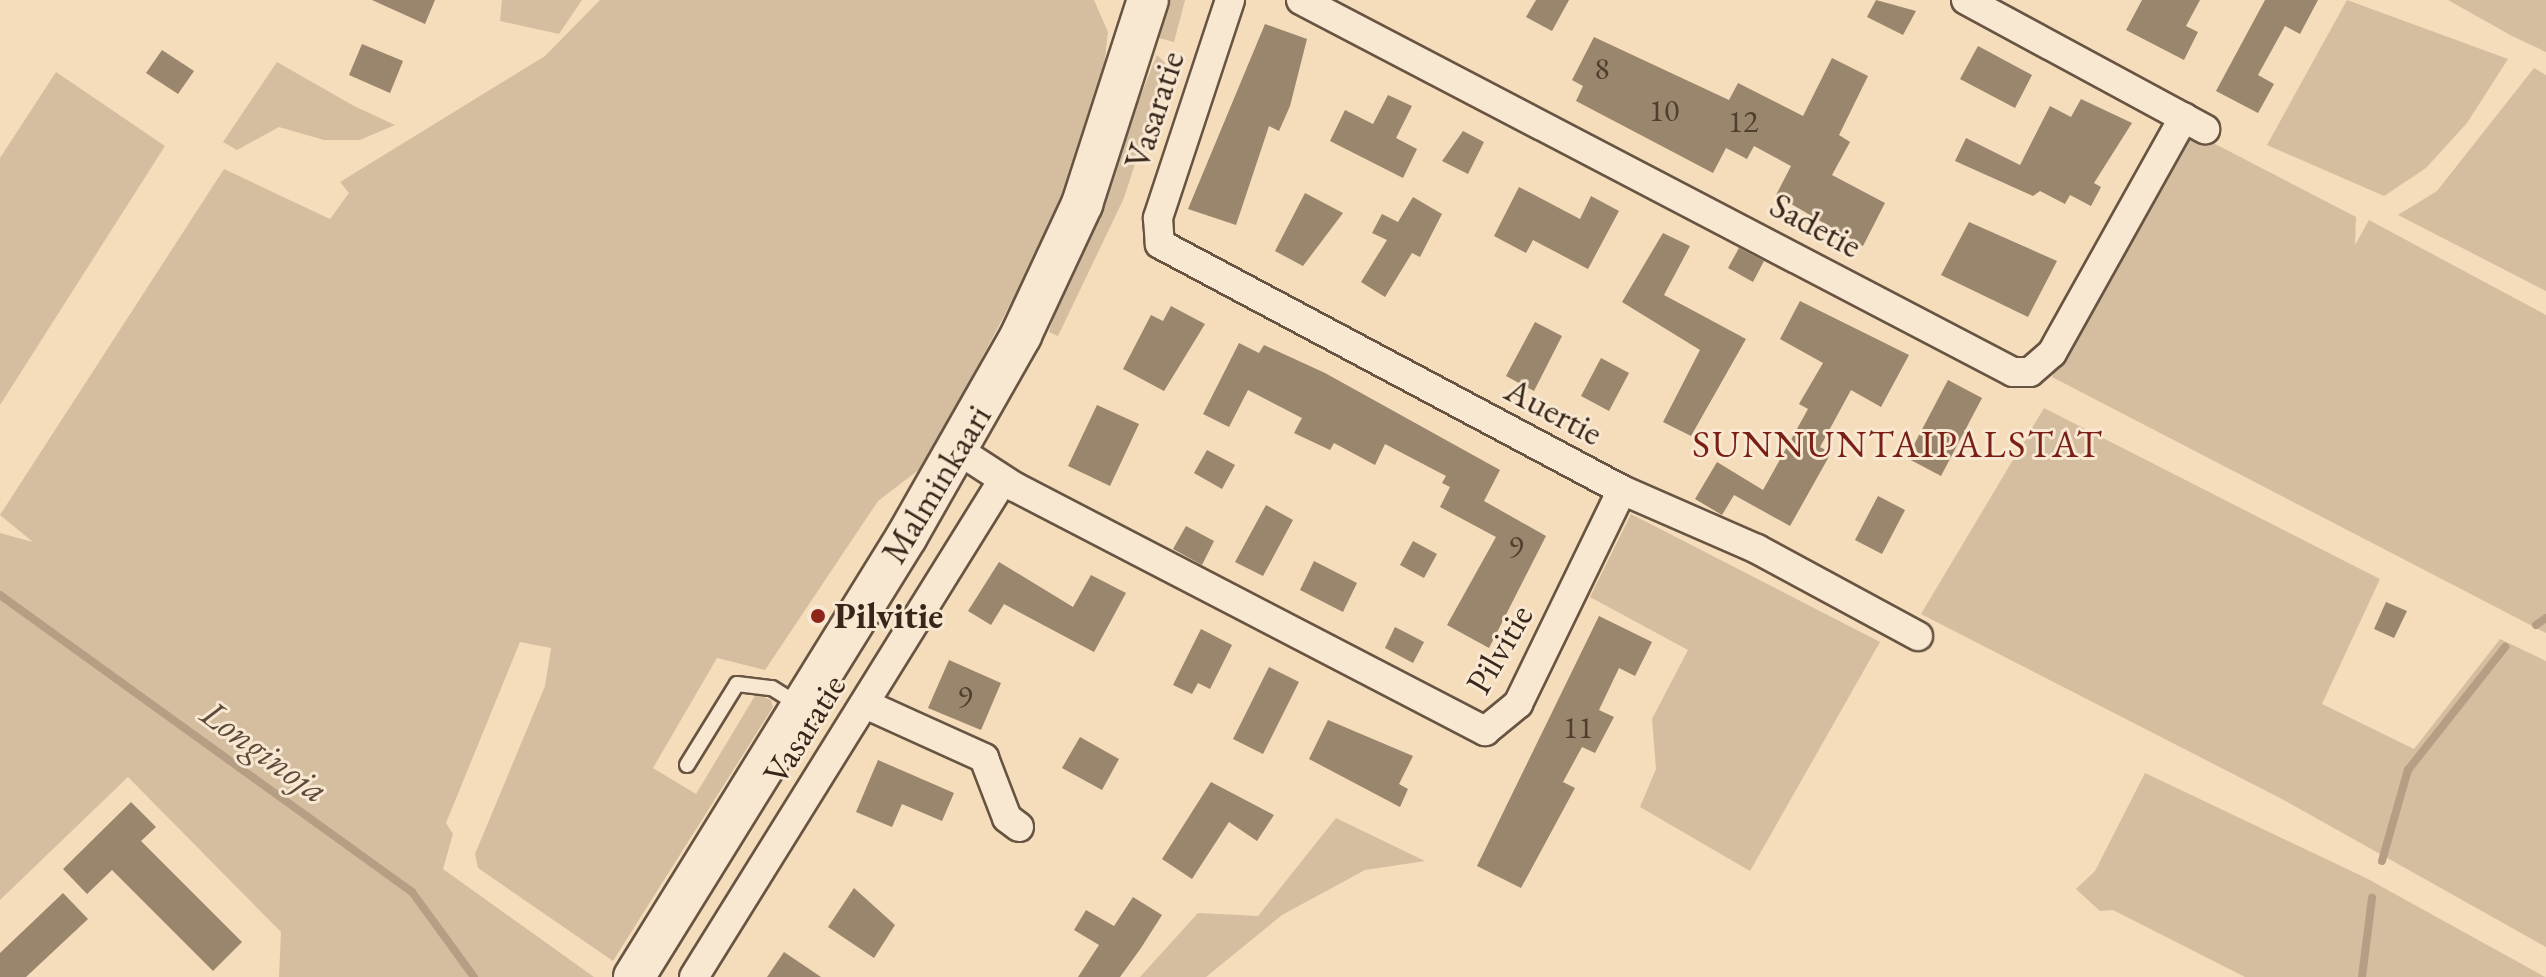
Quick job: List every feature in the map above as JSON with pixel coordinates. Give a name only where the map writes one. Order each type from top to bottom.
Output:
[{"type":"main road","name":"Malminkaari","points":[[634,977],[958,450],[1082,204],[1139,4]]},
{"type":"street","name":"Vasaratie","points":[[1160,244],[1158,218],[1230,0]]},
{"type":"street","name":"Sadetie","points":[[1301,0],[2013,372],[2030,372],[2052,353],[2194,123],[1966,0]]},
{"type":"street","name":"Auertie","points":[[1160,244],[1622,490],[1757,549],[1918,636]]},
{"type":"street","name":"Pilvitie","points":[[958,450],[1003,480],[1485,731],[1498,727],[1518,704],[1622,490]]},
{"type":"street","name":"Vasaratie","points":[[694,977],[1003,480]]},
{"type":"street","points":[[865,704],[984,758],[1007,818],[1019,827]]},
{"type":"lane","points":[[687,765],[737,684],[772,688],[800,706]]},
{"type":"shaded area","points":[[502,0],[582,0],[559,34],[500,21]]},
{"type":"shaded area","points":[[600,0],[1094,0],[1108,32],[1102,83],[1049,231],[925,465],[878,501],[765,670],[717,658],[653,768],[696,794],[756,694],[771,700],[773,707],[613,961],[478,868],[475,854],[545,686],[551,648],[520,642],[446,823],[453,834],[443,869],[594,977],[279,977],[281,932],[128,777],[0,900],[0,533],[33,542],[0,515],[224,169],[330,219],[349,193],[340,182],[545,56]]},
{"type":"shaded area","points":[[1166,0],[1185,0],[1174,42],[1159,38]]},
{"type":"shaded area","points":[[2347,0],[2508,59],[2467,123],[2426,168],[2384,196],[2267,145]]},
{"type":"shaded area","points":[[2448,0],[2546,0],[2546,52],[2512,36]]},
{"type":"shaded area","points":[[1157,55],[1167,65],[1124,198],[1058,336],[1049,332],[1066,280]]},
{"type":"shaded area","points":[[277,62],[354,106],[395,125],[360,140],[324,140],[279,127],[237,150],[223,142]]},
{"type":"shaded area","points":[[2534,68],[2546,75],[2546,291],[2398,215],[2437,191]]},
{"type":"shaded area","points":[[56,72],[165,146],[0,405],[0,158]]},
{"type":"shaded area","points":[[2196,134],[2356,217],[2355,245],[2369,220],[2546,315],[2546,633],[2052,377],[2181,136]]},
{"type":"shaded area","points":[[2044,408],[2380,579],[2322,704],[2414,749],[2500,639],[2546,661],[2546,947],[2280,798],[1921,614]]},
{"type":"shaded area","points":[[1631,514],[1880,642],[1750,871],[1640,807],[1656,769],[1652,719],[1688,650],[1590,597]]},
{"type":"shaded area","points":[[2145,773],[2366,878],[2545,977],[2245,977],[2113,910],[2100,911],[2076,889],[2095,871]]},
{"type":"shaded area","points":[[1336,818],[1425,861],[1365,870],[1282,915],[1206,977],[1140,977],[1198,913],[1258,916]]},
{"type":"building","points":[[372,0],[435,0],[425,24]]},
{"type":"building","points":[[1536,0],[1569,0],[1552,31],[1526,17]]},
{"type":"building","points":[[1876,0],[1916,11],[1903,35],[1867,17]]},
{"type":"building","points":[[2142,0],[2200,0],[2186,26],[2198,32],[2184,60],[2126,30]]},
{"type":"building","points":[[2265,0],[2318,0],[2300,34],[2285,26],[2258,75],[2274,84],[2258,113],[2216,91]]},
{"type":"building","points":[[1265,24],[1307,39],[1290,106],[1279,131],[1269,126],[1236,225],[1188,209]]},
{"type":"building","points":[[1594,37],[1729,100],[1738,83],[1803,116],[1832,58],[1868,76],[1839,135],[1850,142],[1832,175],[1885,203],[1863,246],[1776,195],[1791,166],[1754,146],[1747,159],[1726,148],[1713,173],[1576,101],[1583,86],[1572,80]]},
{"type":"building","points":[[362,44],[403,61],[390,93],[349,75]]},
{"type":"building","points":[[1978,46],[2032,75],[2015,108],[1960,79]]},
{"type":"building","points":[[162,50],[194,71],[178,94],[146,73]]},
{"type":"building","points":[[1388,95],[1412,106],[1396,138],[1417,149],[1403,178],[1330,141],[1345,110],[1373,124]]},
{"type":"building","points":[[2081,99],[2132,123],[2094,183],[2101,187],[2091,206],[2070,195],[2065,204],[2040,191],[2033,196],[1955,161],[1966,138],[2020,165],[2050,106],[2071,117]]},
{"type":"building","points":[[1463,131],[1484,142],[1468,174],[1442,161]]},
{"type":"building","points":[[1519,187],[1580,219],[1591,196],[1619,211],[1588,269],[1533,240],[1526,253],[1494,236]]},
{"type":"building","points":[[1305,193],[1343,213],[1303,266],[1275,251]]},
{"type":"building","points":[[1413,197],[1442,214],[1420,257],[1412,253],[1385,297],[1361,282],[1387,240],[1372,233],[1382,214],[1398,222]]},
{"type":"building","points":[[1969,222],[2057,261],[2028,317],[1941,275]]},
{"type":"building","points":[[1663,233],[1690,246],[1664,295],[1746,339],[1691,436],[1663,422],[1700,350],[1622,302]]},
{"type":"building","points":[[1739,248],[1764,261],[1753,282],[1728,268]]},
{"type":"building","points":[[1800,301],[1909,355],[1881,407],[1851,390],[1820,447],[1831,453],[1790,526],[1734,495],[1722,515],[1695,499],[1717,462],[1763,490],[1808,409],[1799,404],[1823,363],[1780,339]]},
{"type":"building","points":[[1171,306],[1205,324],[1164,391],[1123,369],[1151,315],[1163,321]]},
{"type":"building","points":[[1535,322],[1562,336],[1534,391],[1506,376]]},
{"type":"building","points":[[1239,343],[1259,353],[1264,345],[1325,373],[1500,470],[1484,501],[1546,536],[1489,648],[1447,625],[1496,537],[1440,507],[1450,487],[1442,483],[1446,476],[1385,444],[1375,465],[1334,443],[1330,450],[1294,433],[1302,418],[1248,390],[1229,427],[1203,414]]},
{"type":"building","points":[[1601,358],[1629,373],[1609,411],[1581,396]]},
{"type":"building","points":[[1948,380],[1982,398],[1941,476],[1907,458]]},
{"type":"building","points":[[1097,405],[1139,424],[1110,486],[1068,466]]},
{"type":"building","points":[[1207,450],[1235,465],[1222,489],[1194,473]]},
{"type":"building","points":[[1878,496],[1905,510],[1882,554],[1855,540]]},
{"type":"building","points":[[1266,505],[1293,520],[1263,576],[1235,562]]},
{"type":"building","points":[[1186,526],[1214,541],[1202,565],[1173,549]]},
{"type":"building","points":[[1413,541],[1437,554],[1424,578],[1400,565]]},
{"type":"building","points":[[1314,561],[1357,583],[1343,612],[1300,590]]},
{"type":"building","points":[[999,562],[1073,607],[1091,575],[1126,593],[1094,652],[1004,604],[991,625],[968,611]]},
{"type":"building","points":[[2386,602],[2407,611],[2394,638],[2374,629]]},
{"type":"building","points":[[1599,616],[1652,642],[1635,676],[1619,668],[1599,710],[1614,717],[1595,753],[1582,747],[1563,782],[1575,788],[1521,888],[1477,866]]},
{"type":"building","points":[[1395,627],[1424,642],[1413,663],[1385,648]]},
{"type":"building","points":[[1201,629],[1232,645],[1210,689],[1198,683],[1192,694],[1173,685]]},
{"type":"building","points":[[949,660],[1001,683],[981,730],[928,708]]},
{"type":"building","points":[[1269,667],[1299,682],[1263,754],[1233,739]]},
{"type":"building","points":[[1328,720],[1413,756],[1399,784],[1408,789],[1400,807],[1309,759]]},
{"type":"building","points":[[1080,737],[1119,759],[1102,790],[1062,768]]},
{"type":"building","points":[[878,760],[954,793],[942,821],[902,804],[892,827],[856,812]]},
{"type":"building","points":[[1211,782],[1274,815],[1257,841],[1229,822],[1192,879],[1162,859]]},
{"type":"building","points":[[131,802],[156,827],[141,841],[242,942],[213,971],[112,870],[87,894],[63,869]]},
{"type":"building","points":[[854,888],[895,925],[874,958],[828,927]]},
{"type":"building","points":[[63,893],[88,919],[26,977],[0,977],[0,953]]},
{"type":"building","points":[[1133,897],[1162,915],[1141,948],[1120,977],[1078,977],[1099,945],[1074,930],[1086,910],[1114,926]]},
{"type":"building","points":[[784,952],[821,977],[767,977]]},
{"type":"waterway","name":"Longinoja","points":[[0,595],[412,892],[474,977]]},
{"type":"waterway","points":[[2536,625],[2546,618]]},
{"type":"waterway","points":[[2382,861],[2408,770],[2505,647]]},
{"type":"waterway","points":[[2362,977],[2372,898]]},
{"type":"place","name":"Pilvitie","points":[[818,616]]},
{"type":"district","name":"SUNNUNTAIPALSTAT","points":[[1898,444]]}]
